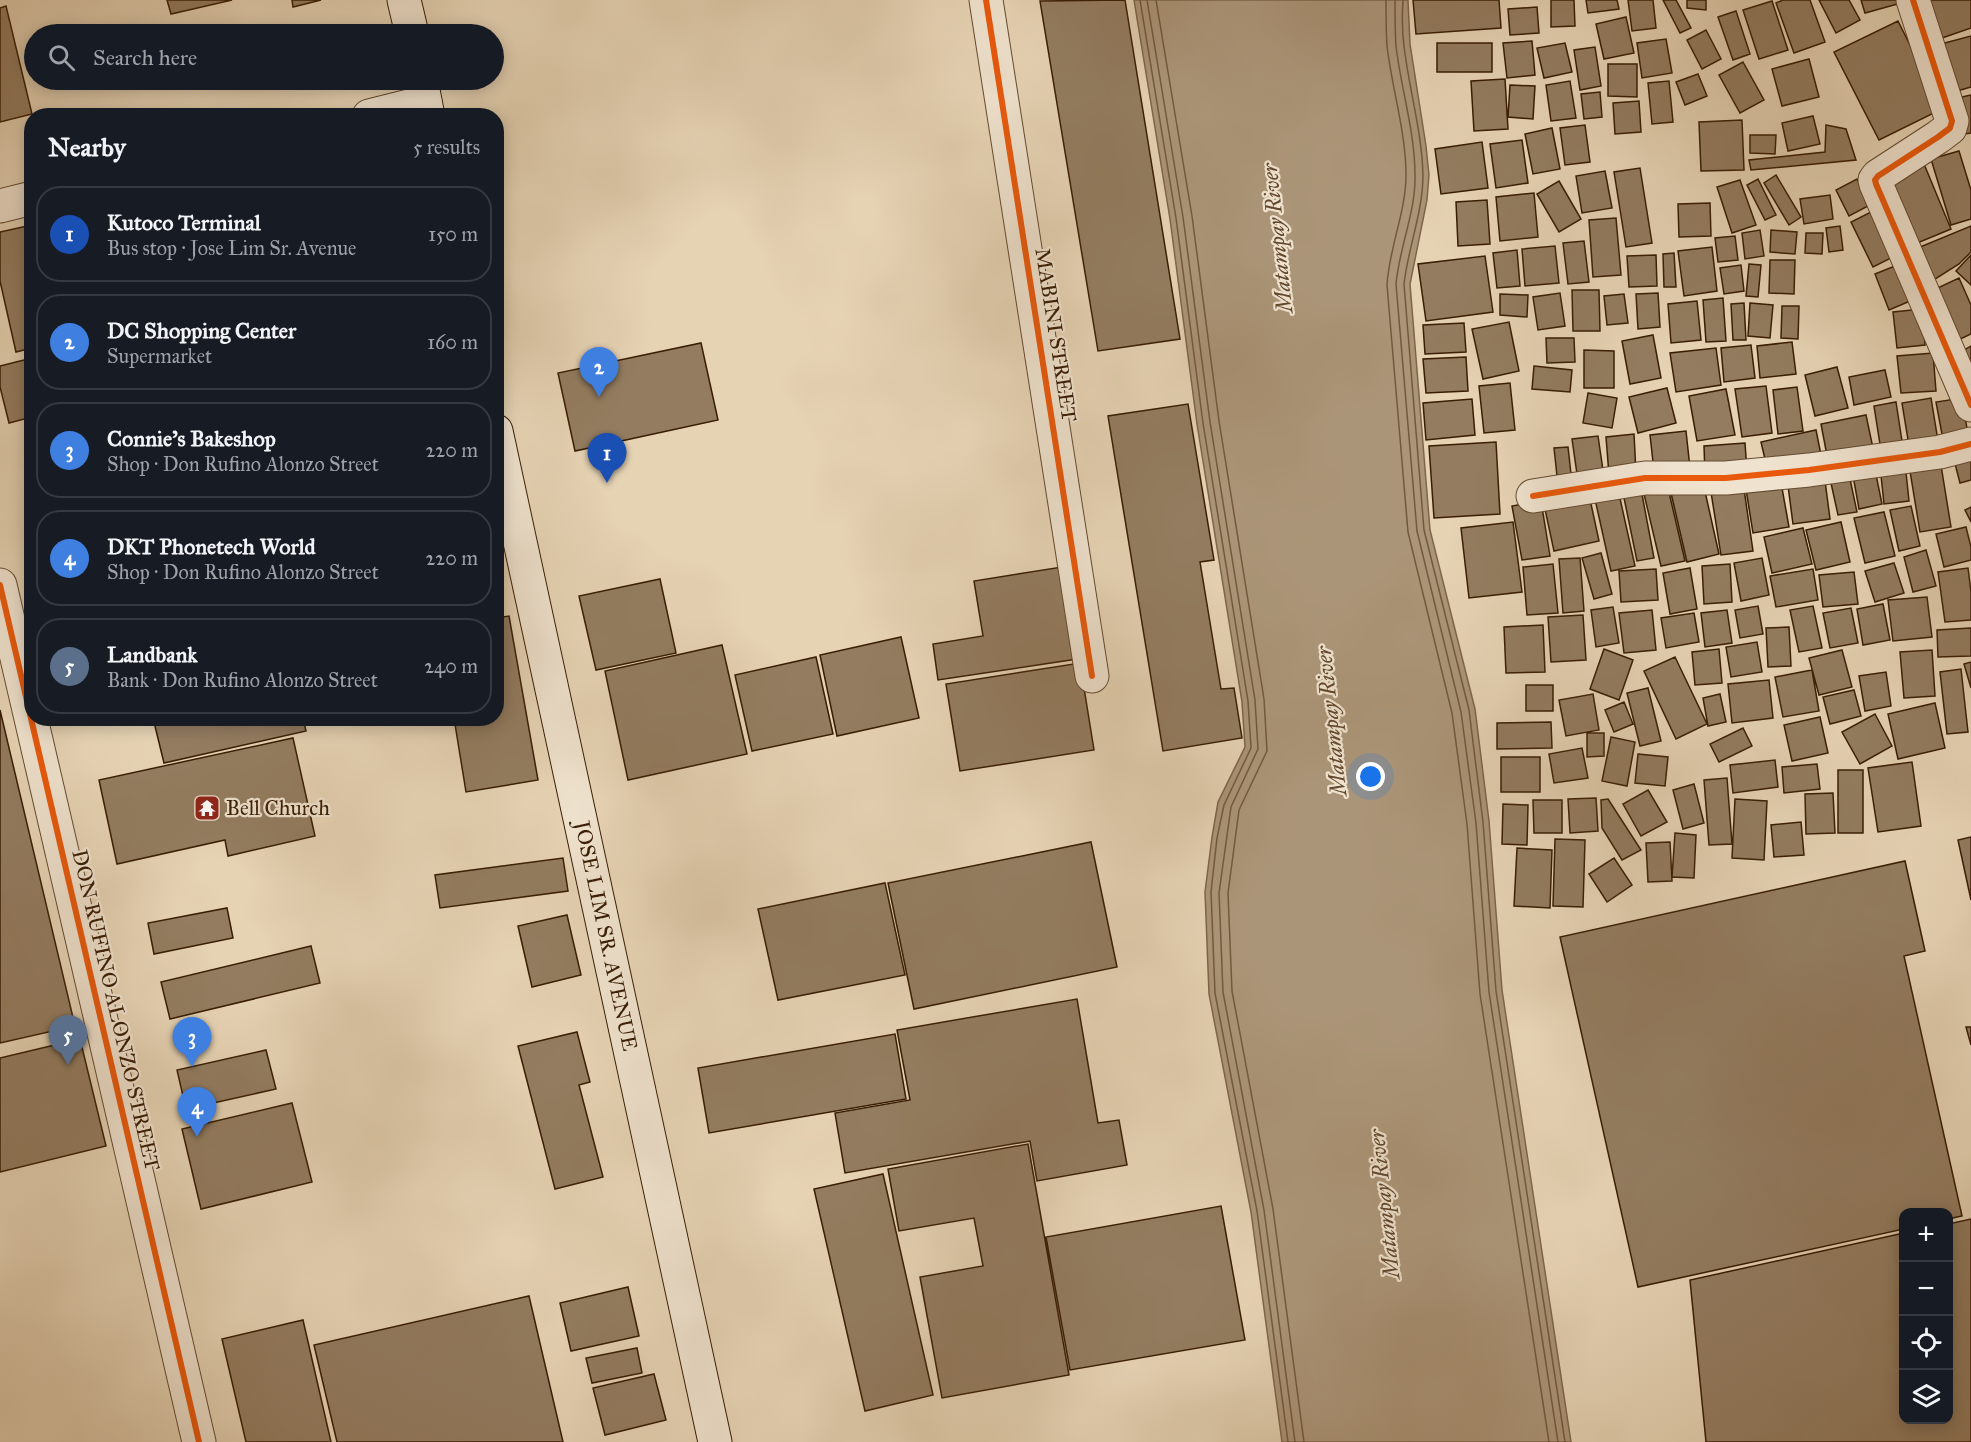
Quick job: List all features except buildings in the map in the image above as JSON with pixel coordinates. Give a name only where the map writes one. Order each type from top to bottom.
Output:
[{"type":"street","points":[[404,0],[410,24]]},
{"type":"street","name":"MABINI STREET","points":[[986,0],[1092,676]]},
{"type":"street","points":[[1913,0],[1952,121],[1950,128],[1875,180],[1971,405]]},
{"type":"street","points":[[395,108],[425,99]]},
{"type":"street","points":[[0,206],[24,200]]},
{"type":"street","points":[[1533,496],[1645,478],[1726,478],[1809,470],[1940,452],[1971,444]]},
{"type":"street","name":"JOSE LIM SR. AVENUE","points":[[504,468],[715,1442]]},
{"type":"street","name":"DON RUFINO ALONZO STREET","points":[[0,585],[24,688]]},
{"type":"street","name":"DON RUFINO ALONZO STREET","points":[[33,726],[199,1442]]},
{"type":"water","name":"Matampay River","points":[[1134,0],[1408,0],[1410,44],[1429,175],[1427,200],[1410,284],[1430,530],[1475,709],[1489,821],[1502,990],[1571,1442],[1282,1442],[1251,1212],[1209,994],[1205,892],[1218,802],[1245,747],[1242,702],[1197,424],[1170,219]]},
{"type":"cycle path","points":[[986,0],[1092,676]]},
{"type":"cycle path","points":[[1913,0],[1952,121],[1950,128],[1875,180],[1971,405]]},
{"type":"cycle path","points":[[1533,496],[1645,478],[1726,478],[1809,470],[1940,452],[1971,444]]},
{"type":"cycle path","points":[[0,585],[24,688]]},
{"type":"cycle path","points":[[33,726],[199,1442]]},
{"type":"place","name":"DC Shopping Center","points":[[599,397]]},
{"type":"place","name":"Kutoco Terminal","points":[[607,483]]},
{"type":"place","name":"Bell Church","points":[[207,808]]},
{"type":"place","name":"Landbank","points":[[68,1065]]},
{"type":"place","name":"Connie's Bakeshop","points":[[192,1067]]},
{"type":"place","name":"DKT Phonetech World","points":[[197,1137]]}]
